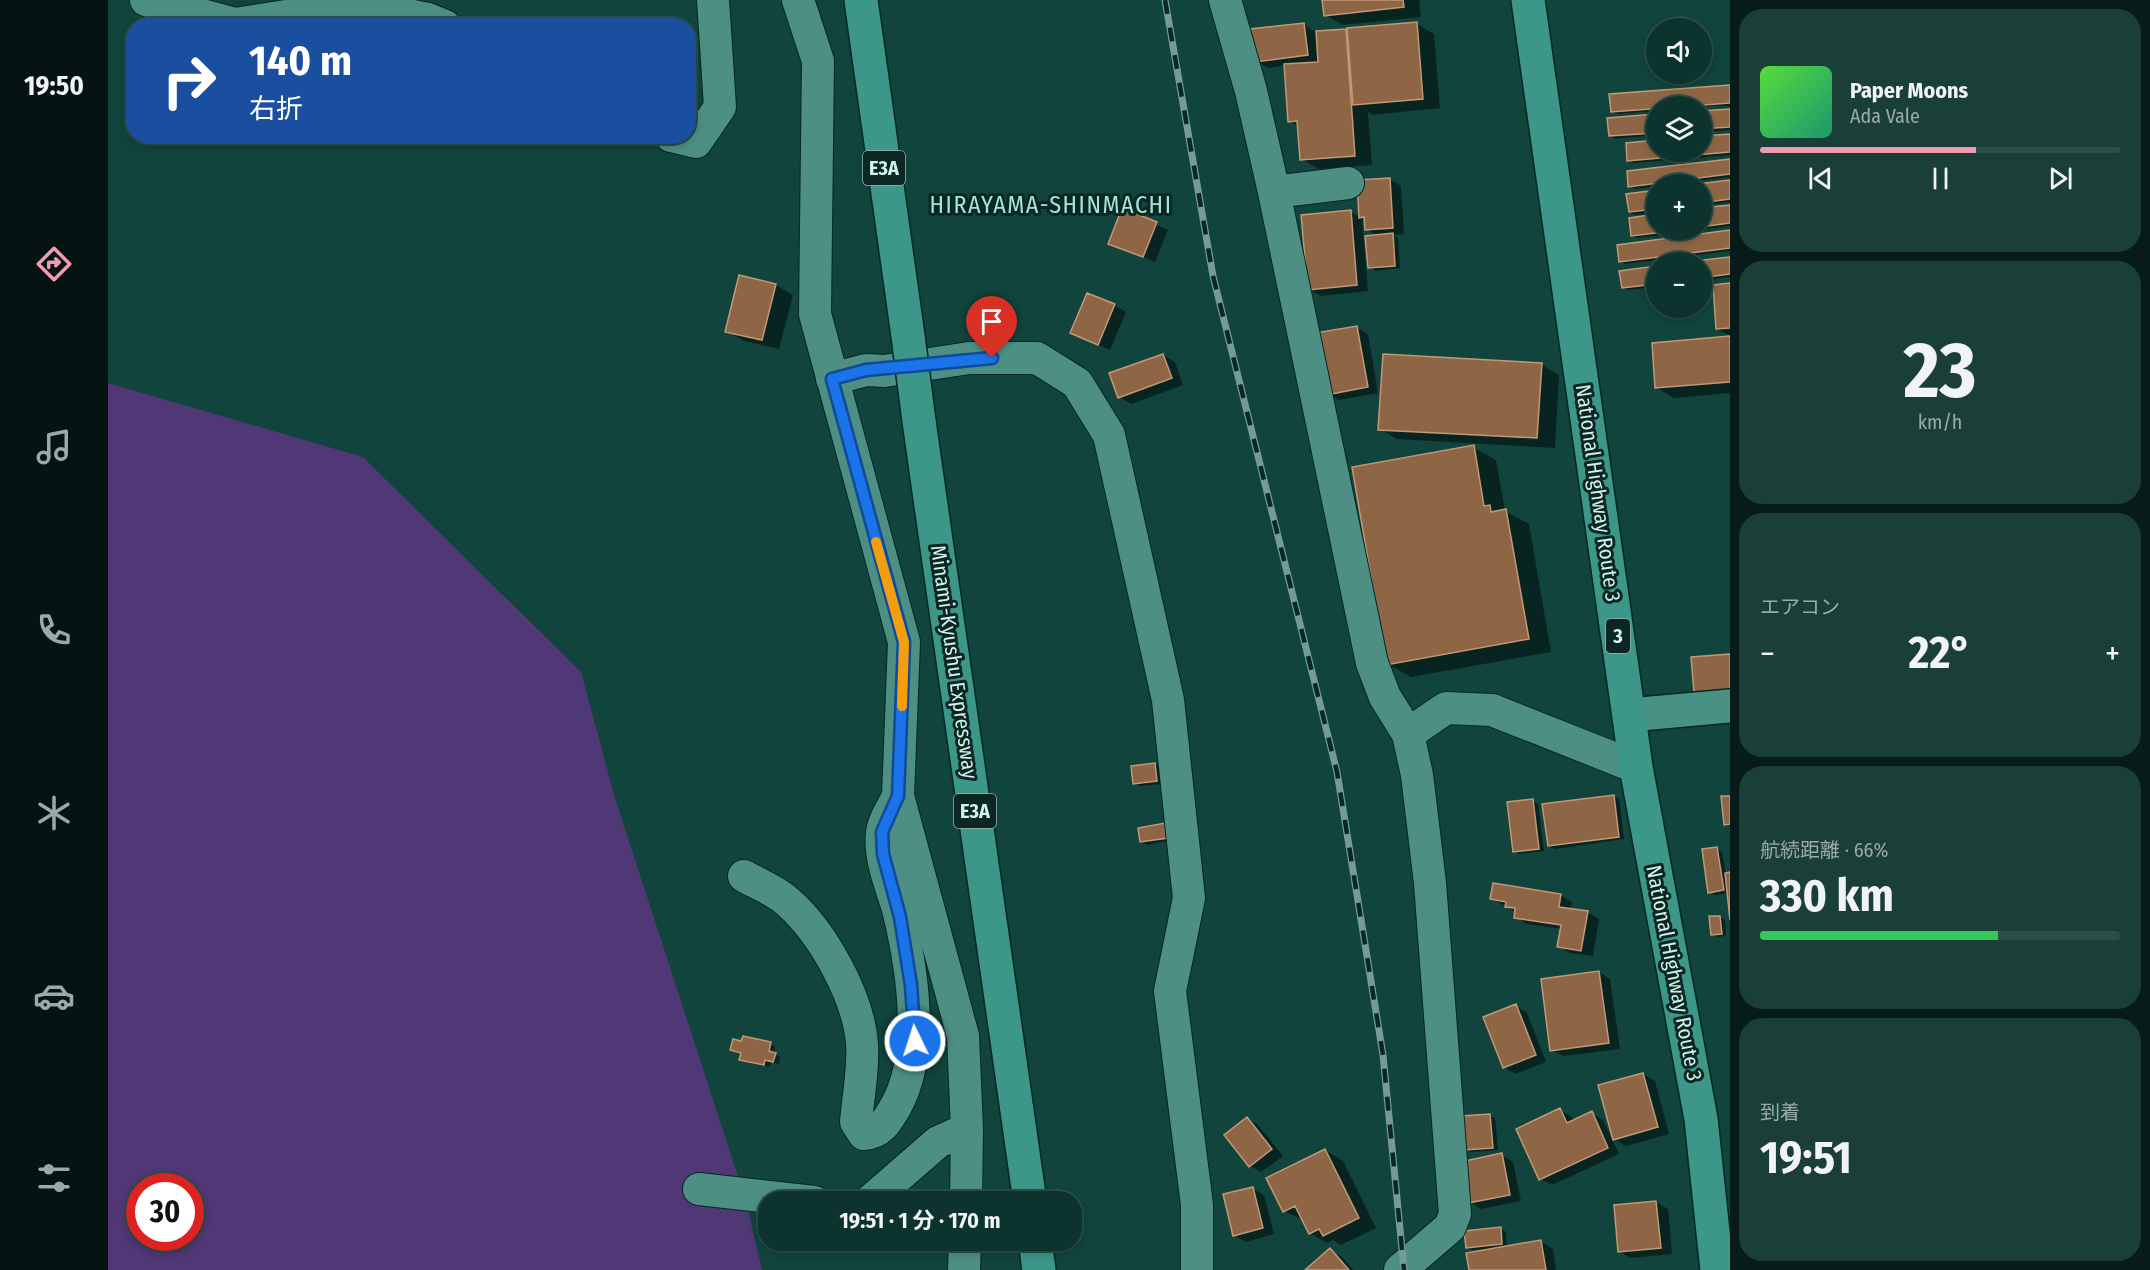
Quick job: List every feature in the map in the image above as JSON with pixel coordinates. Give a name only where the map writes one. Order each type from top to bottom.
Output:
[{"type":"highway","name":"Minami-Kyushu Expressway","points":[[861,0],[1028,1191]]},
{"type":"highway","name":"Minami-Kyushu Expressway","points":[[883,0],[908,336]]},
{"type":"highway","name":"National Highway Route 3","points":[[1528,0],[1636,767],[1701,1119],[1717,1270]]},
{"type":"highway","points":[[1036,1251],[1039,1270]]},
{"type":"street","points":[[146,0],[213,18]]},
{"type":"street","points":[[696,142],[720,107],[713,0]]},
{"type":"street","points":[[798,0],[818,61],[815,314],[904,642],[898,796],[963,1036],[967,1130],[966,1191]]},
{"type":"street","points":[[1225,0],[1251,91],[1274,192],[1372,663],[1385,697],[1408,734],[1417,775],[1430,884],[1455,1214],[1450,1227],[1400,1270]]},
{"type":"street","points":[[274,18],[357,5],[423,18]]},
{"type":"street","points":[[1274,192],[1348,183]]},
{"type":"street","points":[[832,379],[866,370],[969,358],[1037,358],[1077,383],[1109,435],[1168,700],[1189,898],[1170,991],[1197,1205],[1197,1270]]},
{"type":"street","points":[[1629,715],[1730,706]]},
{"type":"street","points":[[1408,734],[1446,708],[1492,710],[1636,767]]},
{"type":"street","points":[[744,876],[786,900],[798,912],[833,960],[852,1002],[862,1044],[856,1122],[864,1134],[871,1134],[885,1125],[904,1092],[915,1041],[911,985],[900,917],[883,854],[882,832],[898,796]]},
{"type":"street","points":[[882,1191],[938,1142],[967,1130]]},
{"type":"street","points":[[699,1189],[758,1196]]},
{"type":"street","points":[[964,1270],[965,1251]]},
{"type":"shaded area","points":[[108,383],[363,457],[581,672],[615,798],[746,1201],[762,1270],[108,1270]]},
{"type":"building","points":[[1322,0],[1403,0],[1404,7],[1324,16]]},
{"type":"building","points":[[1417,22],[1423,99],[1353,105],[1347,28]]},
{"type":"building","points":[[1304,23],[1308,55],[1255,62],[1250,29]]},
{"type":"building","points":[[1346,29],[1355,156],[1300,160],[1297,121],[1288,122],[1284,64],[1318,62],[1316,31]]},
{"type":"building","points":[[1730,85],[1730,103],[1712,104],[1712,96],[1646,96],[1646,109],[1611,112],[1609,94]]},
{"type":"building","points":[[1730,109],[1730,127],[1712,128],[1712,110]]},
{"type":"building","points":[[1646,115],[1646,134],[1609,136],[1607,118]]},
{"type":"building","points":[[1730,134],[1730,152],[1712,154],[1712,135]]},
{"type":"building","points":[[1646,141],[1646,159],[1627,161],[1626,143]]},
{"type":"building","points":[[1730,159],[1730,174],[1712,176],[1712,174],[1646,174],[1646,185],[1628,187],[1627,171]]},
{"type":"building","points":[[1390,178],[1393,228],[1365,230],[1364,217],[1359,218],[1357,180]]},
{"type":"building","points":[[1730,180],[1730,199],[1712,201],[1712,182]]},
{"type":"building","points":[[1646,191],[1646,210],[1629,212],[1626,194]]},
{"type":"building","points":[[1730,205],[1730,223],[1712,225],[1712,207]]},
{"type":"building","points":[[1122,208],[1157,222],[1143,257],[1108,244]]},
{"type":"building","points":[[1351,210],[1357,285],[1308,290],[1301,215]]},
{"type":"building","points":[[1646,215],[1646,234],[1631,236],[1629,218]]},
{"type":"building","points":[[1730,230],[1730,248],[1698,252],[1646,252],[1646,259],[1619,262],[1617,245],[1655,240],[1712,240],[1712,232]]},
{"type":"building","points":[[1393,233],[1395,266],[1368,268],[1365,236]]},
{"type":"building","points":[[1730,257],[1730,274],[1712,276],[1712,259]]},
{"type":"building","points":[[1646,267],[1646,285],[1622,288],[1619,271]]},
{"type":"building","points":[[739,275],[776,284],[762,340],[725,332]]},
{"type":"building","points":[[1730,283],[1730,328],[1716,329],[1713,285]]},
{"type":"building","points":[[1087,293],[1115,304],[1098,345],[1070,333]]},
{"type":"building","points":[[1357,326],[1368,387],[1326,395],[1315,333]]},
{"type":"building","points":[[1730,336],[1730,382],[1655,388],[1652,343]]},
{"type":"building","points":[[1163,354],[1172,378],[1118,398],[1109,373]]},
{"type":"building","points":[[1383,354],[1542,363],[1537,438],[1378,430]]},
{"type":"building","points":[[1474,445],[1484,506],[1490,505],[1491,512],[1506,509],[1529,639],[1386,665],[1352,467]]},
{"type":"building","points":[[1730,654],[1730,691],[1694,693],[1691,657]]},
{"type":"building","points":[[1155,763],[1157,781],[1133,784],[1131,766]]},
{"type":"building","points":[[1614,795],[1619,837],[1548,846],[1542,804]]},
{"type":"building","points":[[1721,796],[1730,796],[1730,824],[1724,825]]},
{"type":"building","points":[[1533,799],[1539,849],[1513,852],[1507,802]]},
{"type":"building","points":[[1165,823],[1168,838],[1140,842],[1138,828]]},
{"type":"building","points":[[1717,847],[1724,890],[1708,893],[1702,849]]},
{"type":"building","points":[[1730,872],[1730,920],[1725,873]]},
{"type":"building","points":[[1493,883],[1561,894],[1559,907],[1588,911],[1581,951],[1557,947],[1561,925],[1514,918],[1515,908],[1505,907],[1506,902],[1490,899]]},
{"type":"building","points":[[1709,916],[1720,916],[1722,934],[1711,935]]},
{"type":"building","points":[[1599,971],[1609,1043],[1550,1051],[1541,979]]},
{"type":"building","points":[[1516,1004],[1536,1055],[1503,1068],[1483,1017]]},
{"type":"building","points":[[743,1036],[771,1042],[769,1051],[776,1053],[773,1062],[765,1060],[764,1065],[739,1060],[741,1053],[730,1050],[733,1039],[741,1041]]},
{"type":"building","points":[[1643,1073],[1658,1127],[1613,1140],[1598,1085]]},
{"type":"building","points":[[1560,1108],[1567,1123],[1592,1111],[1608,1148],[1539,1180],[1516,1129]]},
{"type":"building","points":[[1490,1114],[1493,1148],[1464,1150],[1461,1116]]},
{"type":"building","points":[[1247,1117],[1272,1149],[1249,1167],[1224,1135]]},
{"type":"building","points":[[1325,1149],[1359,1218],[1323,1236],[1319,1229],[1309,1234],[1295,1206],[1283,1212],[1266,1178]]},
{"type":"building","points":[[1502,1153],[1510,1195],[1468,1203],[1460,1162]]},
{"type":"building","points":[[1253,1187],[1263,1228],[1233,1236],[1223,1194]]},
{"type":"building","points":[[1656,1201],[1661,1248],[1618,1252],[1614,1205]]},
{"type":"building","points":[[1501,1227],[1502,1244],[1466,1248],[1464,1231]]},
{"type":"building","points":[[1541,1240],[1546,1270],[1469,1270],[1466,1253]]},
{"type":"building","points":[[1330,1248],[1349,1270],[1305,1270]]},
{"type":"railway","points":[[1165,0],[1213,276],[1337,772],[1383,1055],[1404,1270]]},
{"type":"slow traffic","points":[[876,542],[904,642],[902,706]]},
{"type":"district","name":"HIRAYAMA-SHINMACHI","points":[[1051,205]]},
{"type":"route","points":[[915,1041],[911,985],[900,917],[883,854],[882,832],[898,796],[904,642],[832,379],[866,370],[884,370],[969,358],[992,358]]}]
